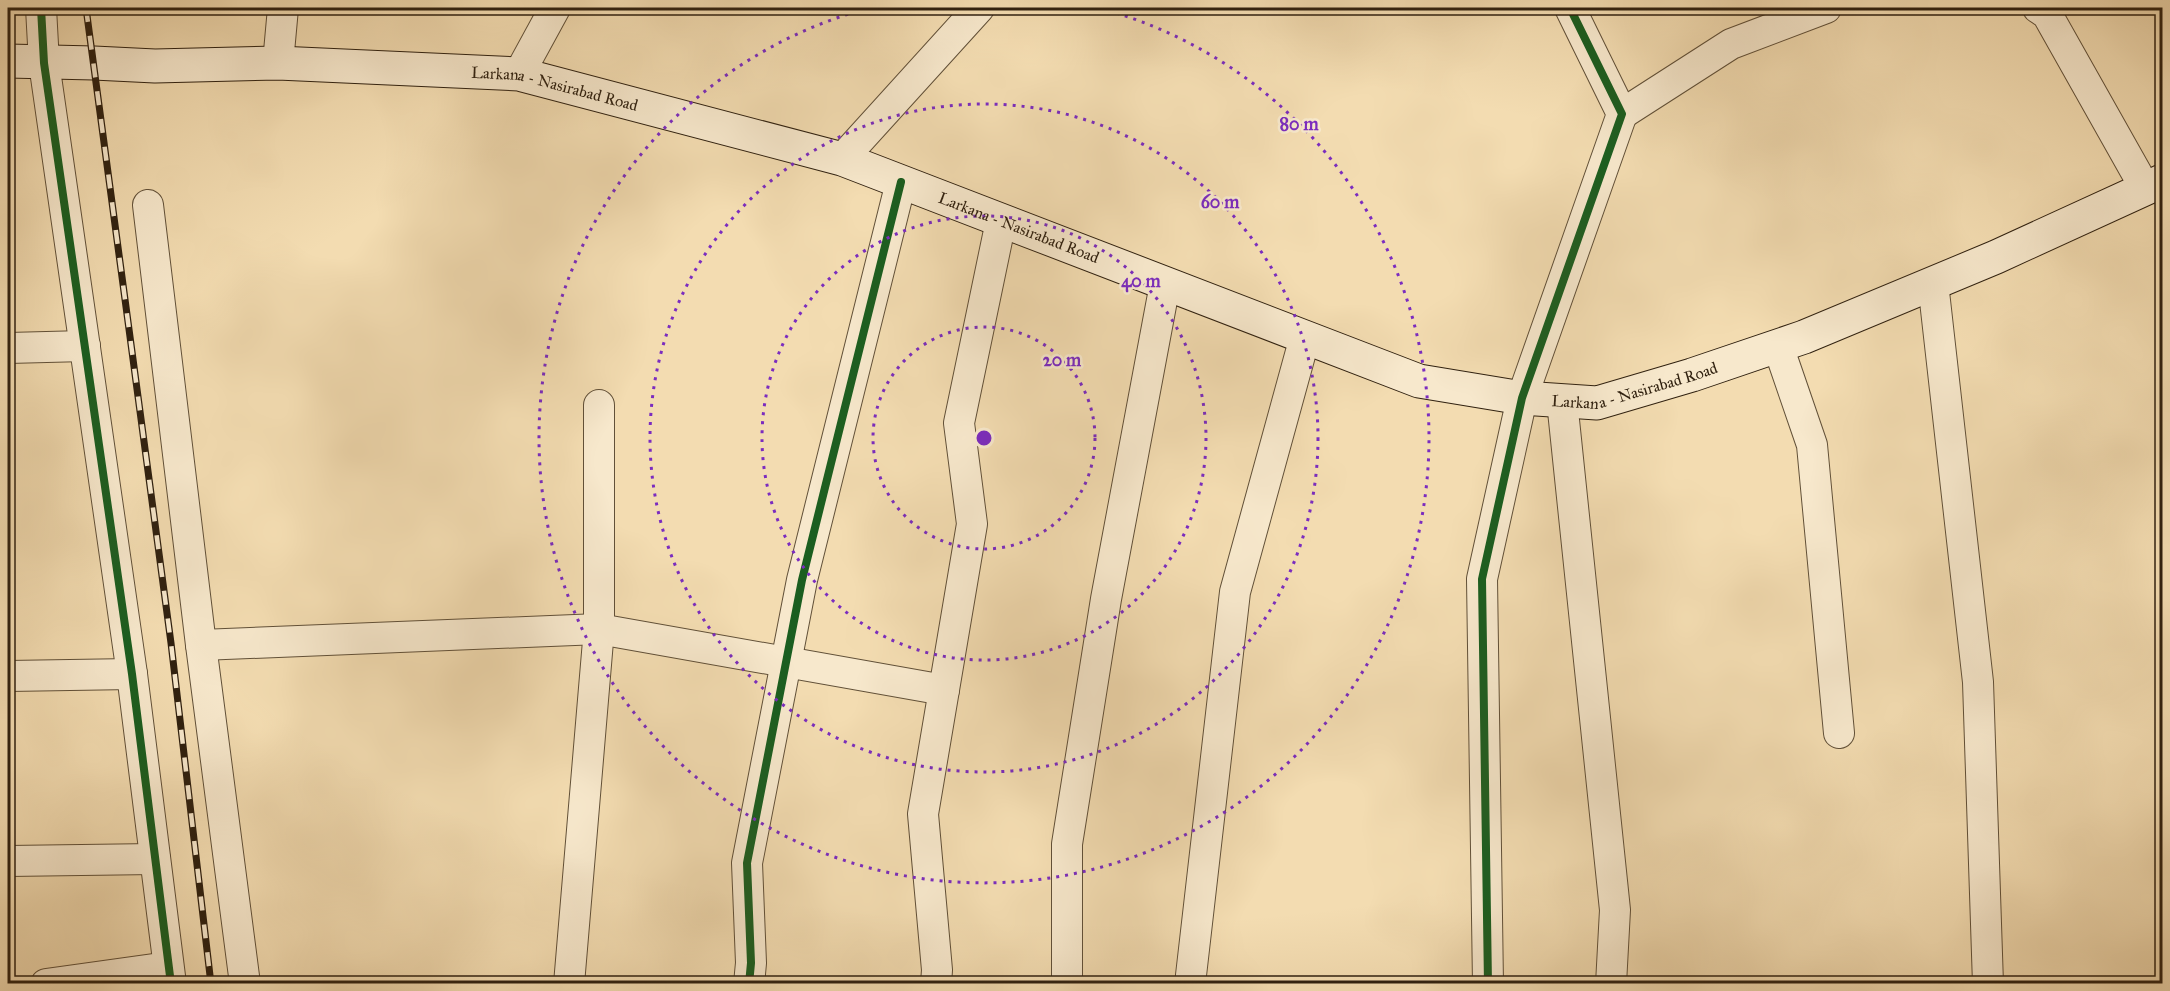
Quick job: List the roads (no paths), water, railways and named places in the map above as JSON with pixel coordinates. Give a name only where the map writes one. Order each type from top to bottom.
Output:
[{"type":"main road","name":"Larkana - Nasirabad Road","points":[[8,61],[155,66],[278,63],[519,74],[842,159],[1419,381],[1522,398],[1562,401],[1597,403],[1692,375],[1778,346],[1933,283],[2154,185]]},
{"type":"street","points":[[41,8],[44,63],[132,674],[170,975],[46,984]]},
{"type":"street","points":[[278,63],[283,8]]},
{"type":"street","points":[[519,74],[555,8]]},
{"type":"street","points":[[842,159],[979,8]]},
{"type":"street","points":[[1570,8],[1622,114]]},
{"type":"street","points":[[1488,984],[1482,579],[1522,398],[1622,114],[1731,44],[1826,8]]},
{"type":"street","points":[[2038,8],[2047,14],[2154,185]]},
{"type":"street","points":[[749,984],[751,963],[747,863],[802,580],[901,182]]},
{"type":"street","points":[[148,205],[245,984]]},
{"type":"street","points":[[936,984],[937,970],[923,814],[972,524],[959,423],[1001,221]]},
{"type":"street","points":[[1933,283],[1978,682],[1988,984]]},
{"type":"street","points":[[1067,984],[1067,844],[1106,599],[1165,284]]},
{"type":"street","points":[[1190,984],[1235,592],[1305,337]]},
{"type":"street","points":[[8,348],[85,346]]},
{"type":"street","points":[[1778,346],[1812,445],[1839,733]]},
{"type":"street","points":[[1562,401],[1615,910],[1611,984]]},
{"type":"street","points":[[569,984],[599,630],[599,405]]},
{"type":"street","points":[[201,645],[599,630],[944,690]]},
{"type":"street","points":[[8,675],[132,674]]},
{"type":"street","points":[[8,861],[155,859]]},
{"type":"railway","points":[[86,8],[171,643],[211,984]]}]
